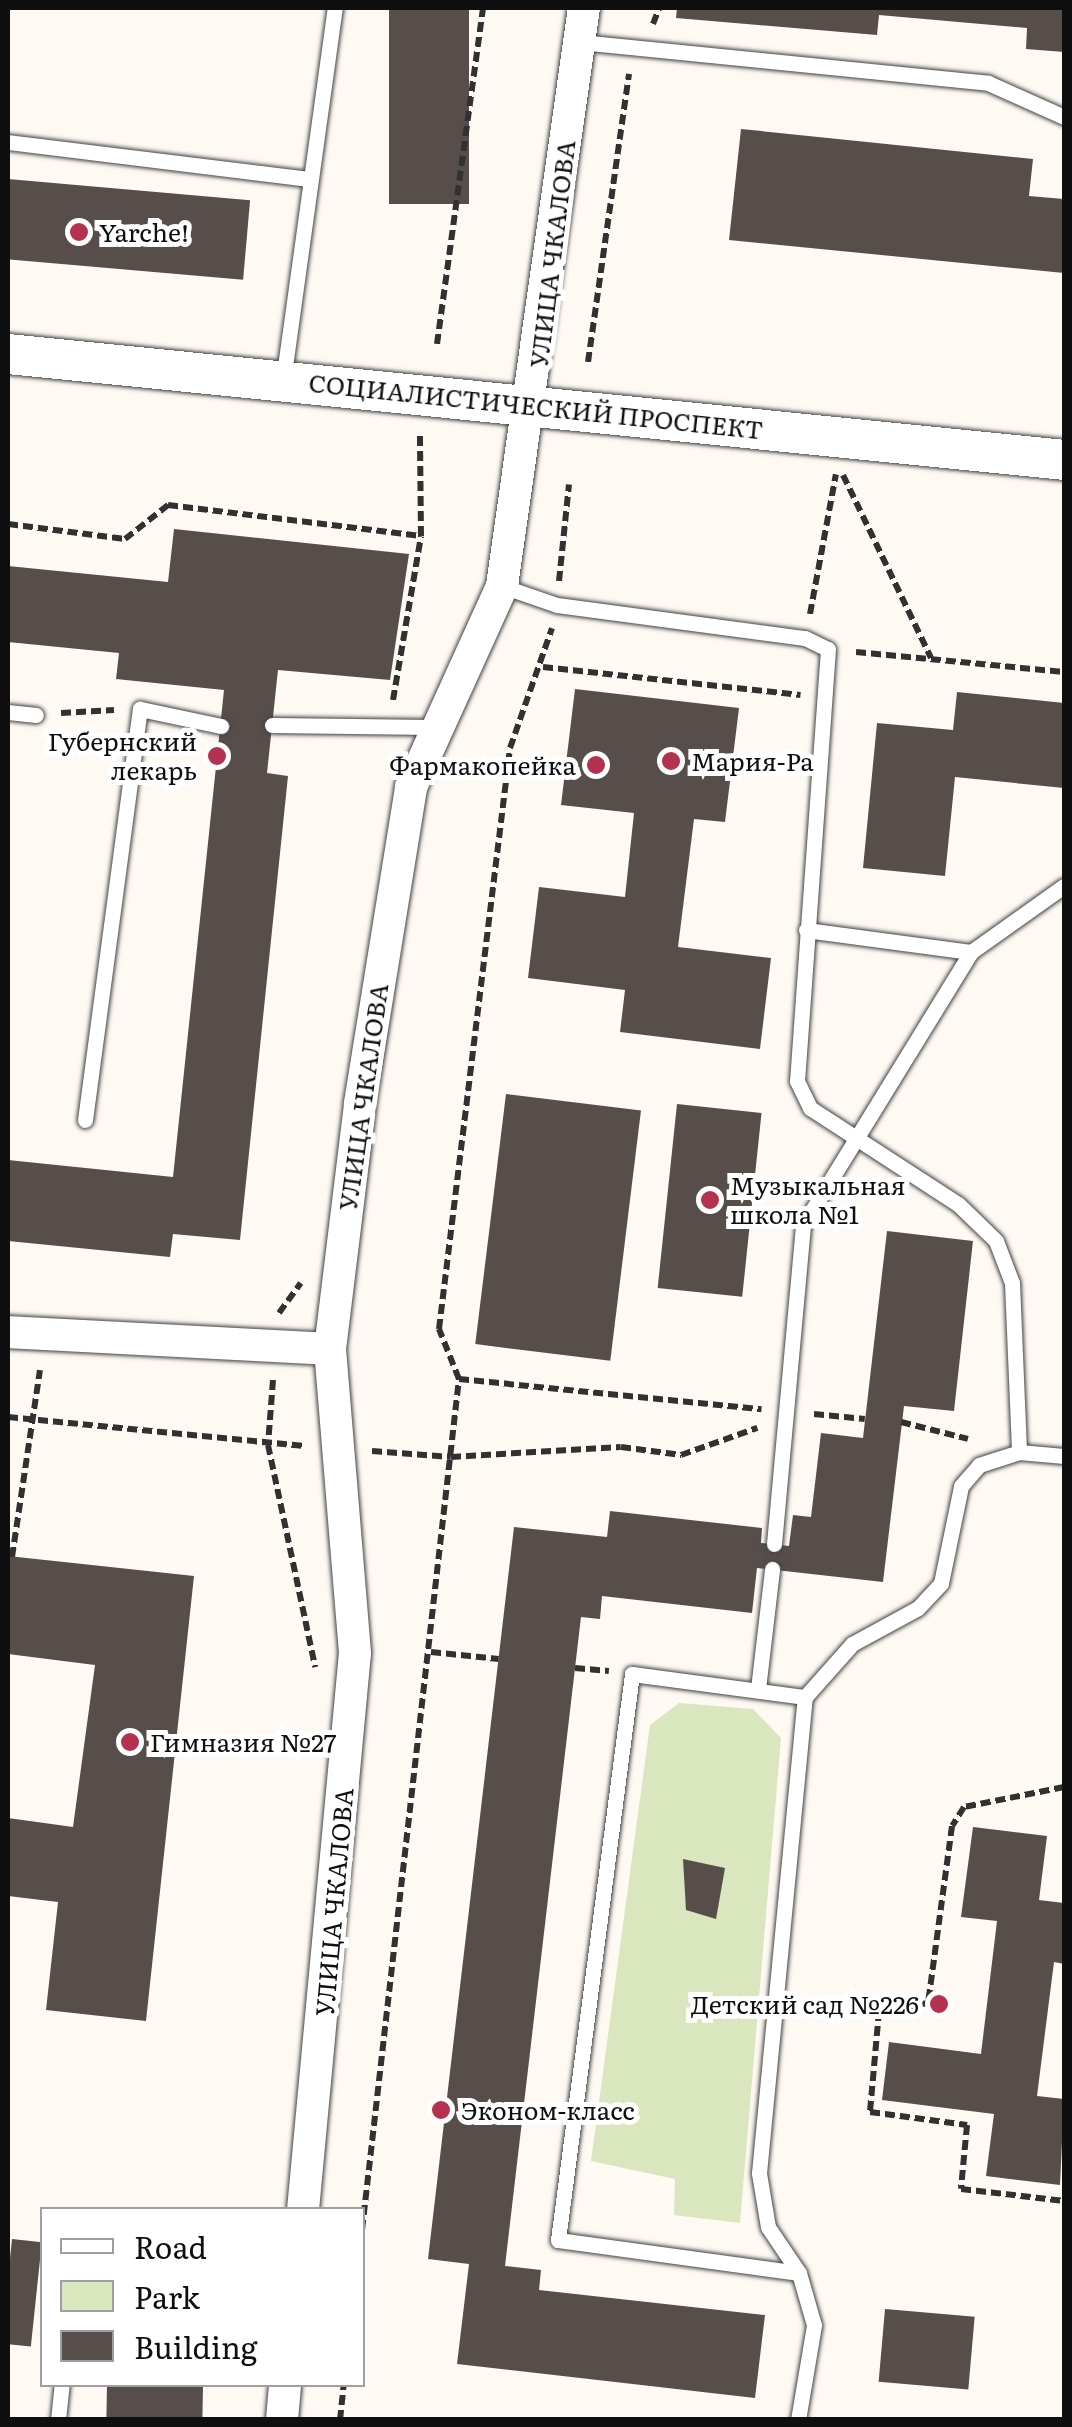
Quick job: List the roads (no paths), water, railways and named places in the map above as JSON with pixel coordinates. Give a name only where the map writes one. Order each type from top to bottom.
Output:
[{"type":"street","name":"УЛИЦА ЧКАЛОВА","points":[[303,2207],[355,1652],[330,1349],[410,787],[433,727],[502,586],[532,404],[584,8]]},
{"type":"street","name":"СОЦИАЛИСТИЧЕСКИЙ ПРОСПЕКТ","points":[[8,354],[1064,460]]},
{"type":"street","points":[[8,1332],[330,1349]]},
{"type":"street","points":[[282,2420],[285,2387]]},
{"type":"lane","points":[[282,381],[335,8]]},
{"type":"lane","points":[[580,42],[988,83],[1064,116]]},
{"type":"lane","points":[[8,142],[308,179]]},
{"type":"lane","points":[[502,586],[557,606],[806,638],[828,649],[797,1081],[810,1108],[958,1204],[996,1241],[1012,1283],[1019,1452]]},
{"type":"lane","points":[[85,1120],[140,709],[221,726]]},
{"type":"lane","points":[[8,712],[36,715]]},
{"type":"lane","points":[[272,725],[433,727]]},
{"type":"lane","points":[[774,1544],[803,1225],[854,1136],[971,952],[1064,886]]},
{"type":"lane","points":[[806,930],[971,952]]},
{"type":"lane","points":[[798,2420],[814,2325],[799,2273],[768,2227],[759,2174],[805,1697],[852,1644],[930,1596],[941,1582],[960,1486],[979,1465],[1019,1452],[1064,1456]]},
{"type":"lane","points":[[758,1689],[772,1570]]},
{"type":"lane","points":[[799,2273],[558,2240],[632,1674],[805,1697]]},
{"type":"lane","points":[[58,2420],[62,2387]]},
{"type":"place","name":"Yarche!","points":[[79,232]]},
{"type":"place","name":"Губернский лекарь","points":[[217,756]]},
{"type":"place","name":"Мария-Ра","points":[[671,761]]},
{"type":"place","name":"Фармакопейка","points":[[596,765]]},
{"type":"place","name":"Музыкальная школа №1","points":[[710,1200]]},
{"type":"place","name":"Гимназия №27","points":[[130,1742]]},
{"type":"place","name":"Детский сад №226","points":[[939,2004]]},
{"type":"place","name":"Эконом-класс","points":[[441,2110]]}]
